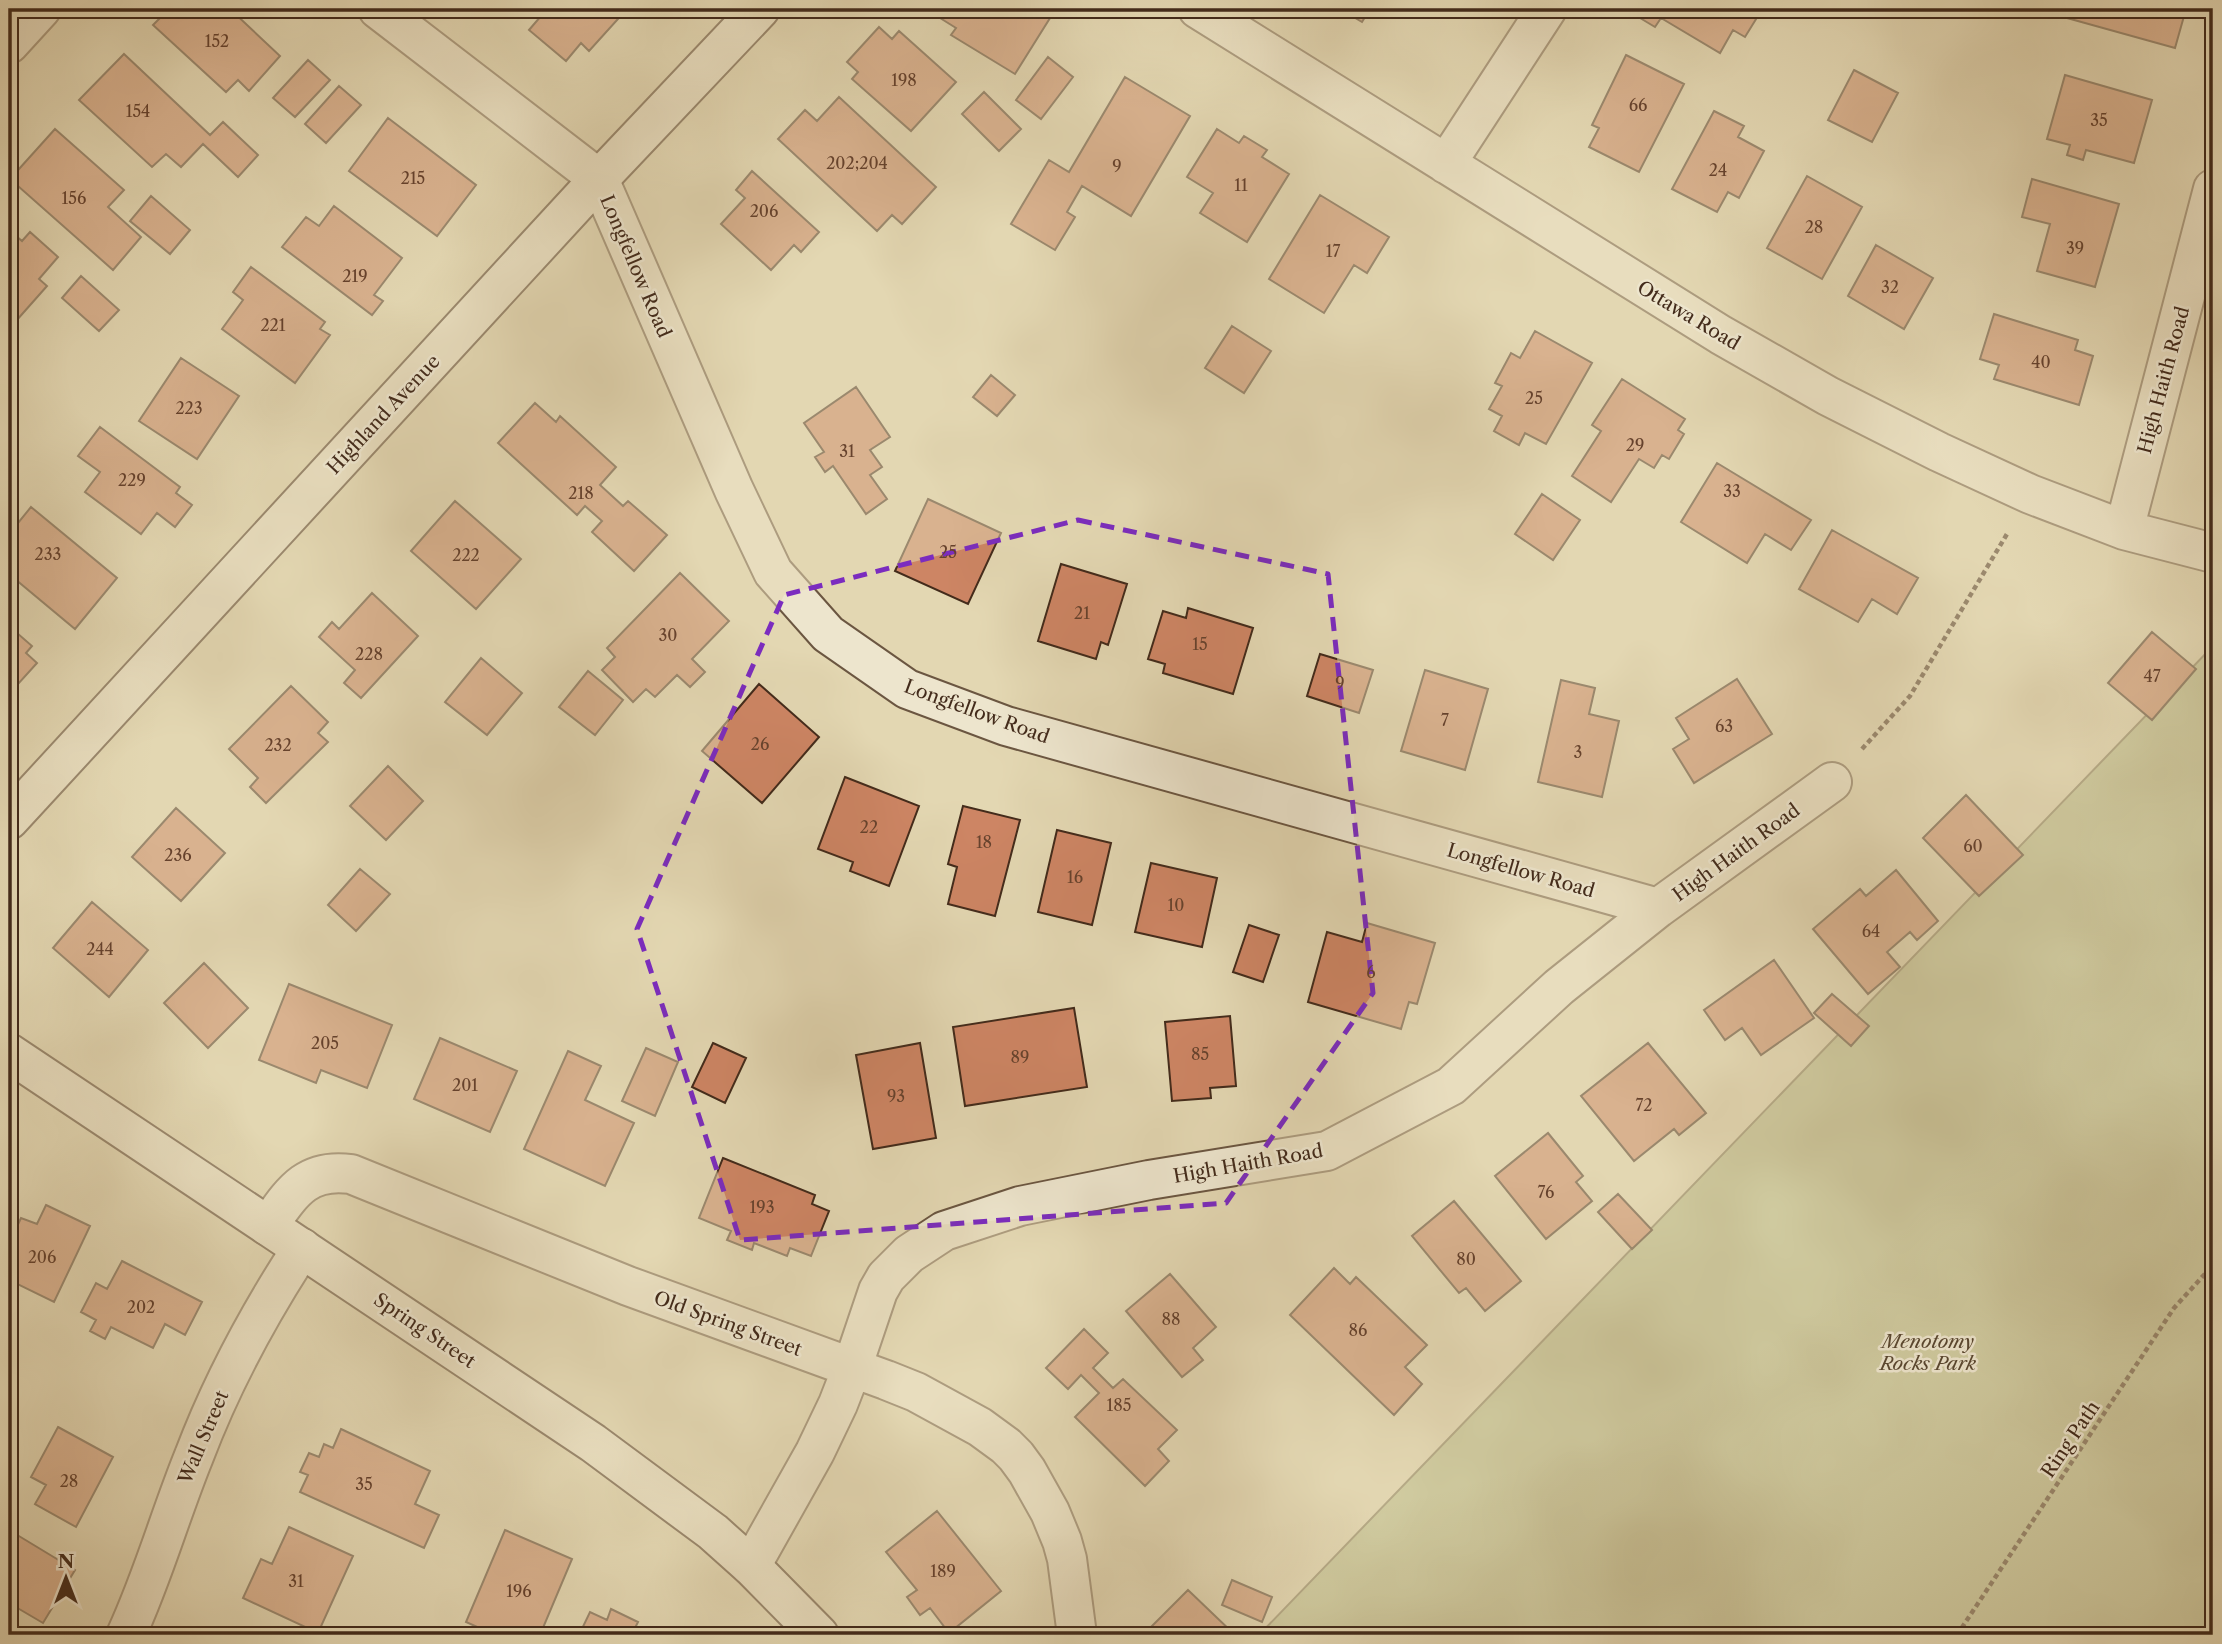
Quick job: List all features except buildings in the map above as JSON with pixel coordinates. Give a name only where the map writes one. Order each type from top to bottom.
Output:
[{"type":"street","points":[[9,44],[41,9]]},
{"type":"street","name":"Longfellow Road","points":[[378,9],[599,180],[734,491],[773,572],[828,634],[907,690],[1006,726],[1658,908]]},
{"type":"street","name":"Highland Avenue","points":[[9,821],[760,9]]},
{"type":"street","name":"Ottawa Road","points":[[1198,9],[1721,335],[1841,402],[2030,494],[2124,530],[2213,553]]},
{"type":"street","points":[[1446,164],[1547,9]]},
{"type":"street","name":"High Haith Road","points":[[2124,530],[2213,189]]},
{"type":"street","name":"High Haith Road","points":[[751,1566],[815,1452],[838,1404],[871,1308],[886,1277],[909,1254],[944,1231],[1020,1206],[1327,1151],[1451,1086],[1559,987],[1658,908],[1832,782]]},
{"type":"street","name":"Spring Street","points":[[9,1053],[593,1443],[713,1532],[819,1635]]},
{"type":"street","name":"Old Spring Street","points":[[268,1226],[288,1198],[310,1178],[337,1172],[351,1174],[628,1286],[916,1392],[964,1417],[995,1437],[1016,1456],[1041,1496],[1062,1541],[1067,1559],[1077,1635]]},
{"type":"street","name":"Wall Street","points":[[126,1635],[148,1585],[206,1425],[250,1332],[302,1248]]},
{"type":"path","points":[[1832,782],[1910,696],[2030,494]]},
{"type":"path","name":"Ring Path","points":[[1957,1635],[2174,1308],[2213,1265]]},
{"type":"highlighted area","points":[[1078,520],[1328,574],[1373,993],[1226,1203],[740,1240],[637,929],[784,595]]},
{"type":"green space","name":"Menotomy Rocks Park","points":[[2213,646],[2213,1635],[1259,1635]]}]
